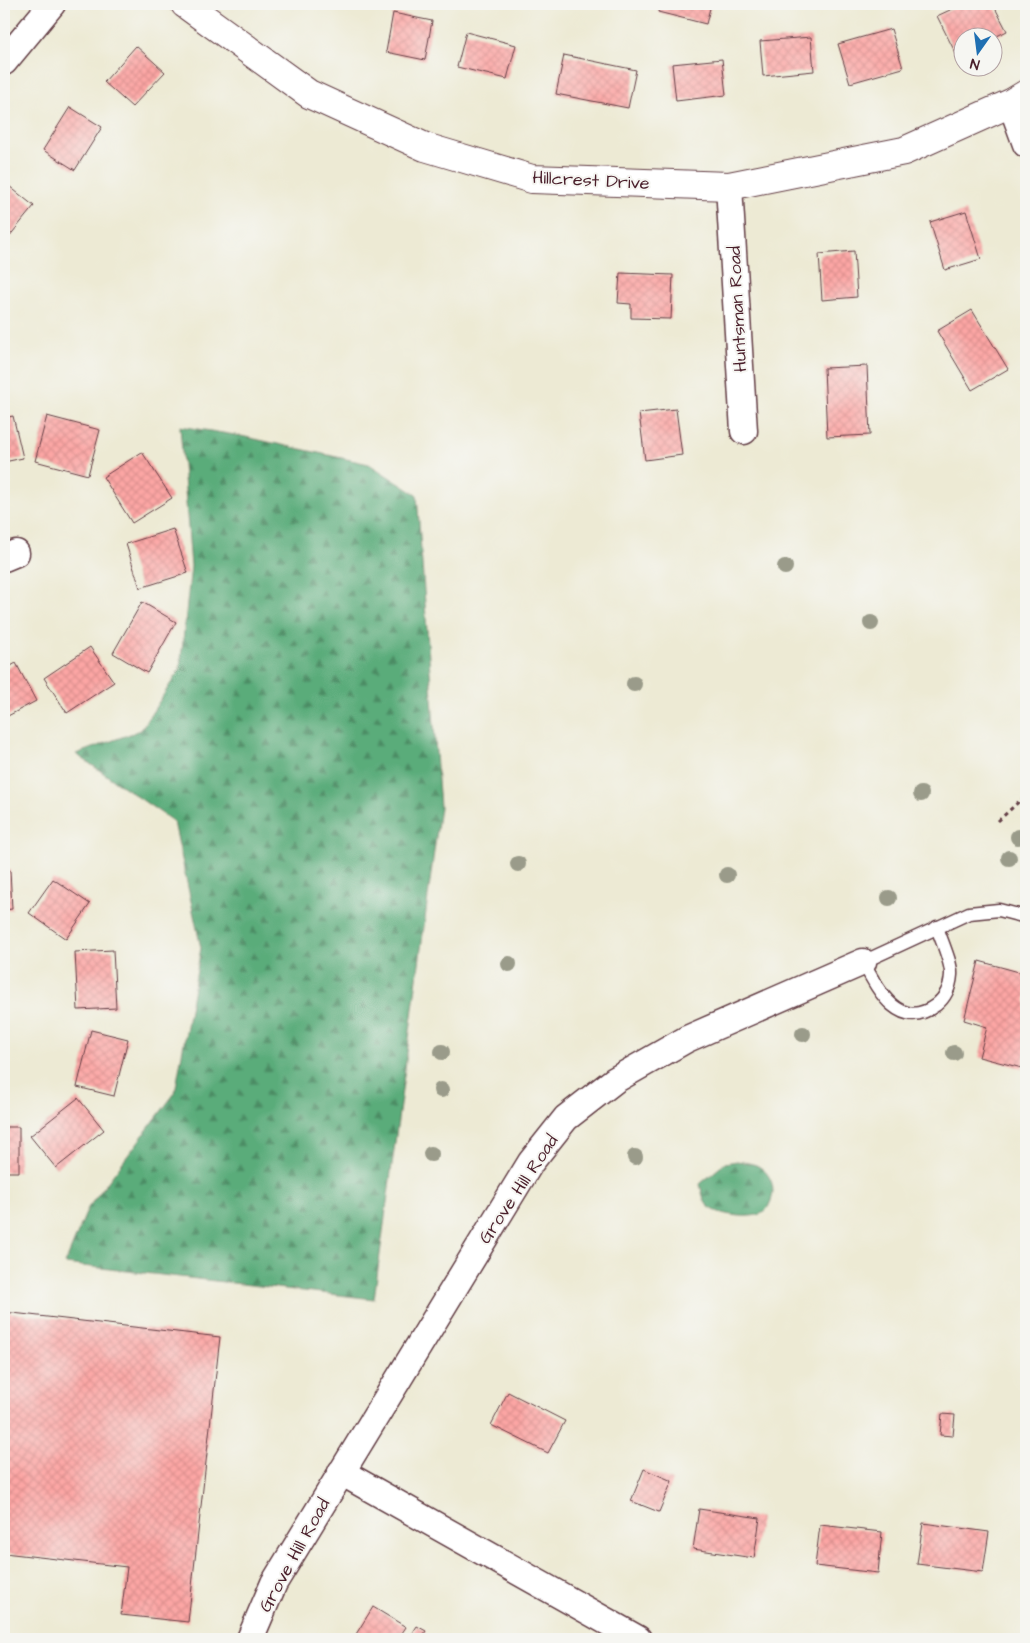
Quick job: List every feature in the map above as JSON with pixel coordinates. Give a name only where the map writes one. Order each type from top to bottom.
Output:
[{"type":"street","points":[[4,62],[52,4]]},
{"type":"street","name":"Hillcrest Drive","points":[[185,4],[309,94],[425,147],[532,179],[730,186],[904,151],[1018,98]]},
{"type":"street","points":[[1018,98],[1026,144]]},
{"type":"street","name":"Huntsman Road","points":[[730,186],[744,431]]},
{"type":"street","name":"Grove Hill Road","points":[[250,1639],[274,1583],[341,1472],[531,1162],[566,1118],[615,1080],[687,1039],[864,962]]},
{"type":"street","points":[[341,1472],[638,1639]]},
{"type":"lane","points":[[937,928],[951,973],[950,988],[942,1000],[918,1014],[902,1012],[888,1001],[878,989],[864,962],[969,913],[999,910],[1026,917]]},
{"type":"path","points":[[998,821],[1026,795]]},
{"type":"green space","points":[[180,426],[241,436],[369,464],[417,495],[440,807],[374,1299],[65,1264],[88,1208],[175,1093],[201,948],[174,822],[76,754],[141,730],[180,669],[191,566]]},
{"type":"green space","points":[[737,1161],[754,1164],[769,1176],[773,1187],[772,1198],[762,1213],[748,1216],[725,1214],[712,1209],[705,1201],[700,1184],[725,1163]]},
{"type":"building","points":[[660,4],[711,4],[706,24],[658,12]]},
{"type":"building","points":[[963,4],[993,4],[1007,31],[1002,34],[1002,28],[952,28],[952,46],[937,16]]},
{"type":"building","points":[[393,13],[432,21],[425,60],[386,52]]},
{"type":"building","points":[[891,29],[903,68],[850,83],[838,44]]},
{"type":"building","points":[[466,32],[516,45],[507,79],[457,67]]},
{"type":"building","points":[[811,37],[814,71],[763,76],[760,41]]},
{"type":"building","points":[[136,46],[165,72],[132,107],[104,82]]},
{"type":"building","points":[[564,55],[636,70],[628,108],[556,94]]},
{"type":"building","points":[[722,59],[726,95],[676,101],[672,64]]},
{"type":"building","points":[[70,107],[102,127],[75,170],[43,150]]},
{"type":"building","points":[[4,182],[34,206],[4,243]]},
{"type":"building","points":[[966,211],[981,259],[945,270],[930,222]]},
{"type":"building","points":[[854,251],[857,297],[822,300],[819,254]]},
{"type":"building","points":[[620,273],[673,275],[671,319],[631,318],[631,304],[618,303]]},
{"type":"building","points":[[972,310],[1008,369],[972,390],[937,331]]},
{"type":"building","points":[[867,366],[870,435],[827,437],[824,368]]},
{"type":"building","points":[[676,409],[682,455],[645,460],[639,413]]},
{"type":"building","points":[[13,416],[23,458],[4,462],[4,418]]},
{"type":"building","points":[[47,416],[100,430],[88,475],[35,461]]},
{"type":"building","points":[[142,452],[172,498],[132,523],[103,477]]},
{"type":"building","points":[[173,529],[188,573],[140,588],[126,544]]},
{"type":"building","points":[[142,602],[176,622],[147,673],[113,653]]},
{"type":"building","points":[[90,647],[114,682],[67,713],[44,678]]},
{"type":"building","points":[[16,663],[36,701],[4,718],[4,670]]},
{"type":"building","points":[[4,870],[10,870],[12,909],[4,910]]},
{"type":"building","points":[[53,879],[90,904],[66,939],[29,913]]},
{"type":"building","points":[[113,950],[116,1008],[78,1010],[75,952]]},
{"type":"building","points":[[979,961],[1026,974],[1026,1051],[1022,1068],[979,1057],[987,1027],[964,1020]]},
{"type":"building","points":[[91,1030],[128,1039],[114,1096],[77,1087]]},
{"type":"building","points":[[78,1098],[104,1130],[56,1168],[30,1136]]},
{"type":"building","points":[[4,1127],[19,1127],[19,1172],[4,1172]]},
{"type":"building","points":[[4,1312],[220,1337],[188,1622],[121,1615],[127,1567],[4,1553]]},
{"type":"building","points":[[508,1392],[565,1421],[548,1453],[491,1425]]},
{"type":"building","points":[[942,1414],[955,1415],[953,1436],[940,1435]]},
{"type":"building","points":[[644,1469],[672,1481],[659,1512],[631,1501]]},
{"type":"building","points":[[699,1509],[760,1518],[754,1558],[693,1549]]},
{"type":"building","points":[[923,1523],[989,1532],[983,1572],[917,1564]]},
{"type":"building","points":[[820,1525],[882,1532],[878,1573],[815,1566]]},
{"type":"building","points":[[373,1607],[406,1627],[398,1639],[353,1639]]},
{"type":"building","points":[[417,1626],[426,1631],[421,1639],[410,1637]]}]
